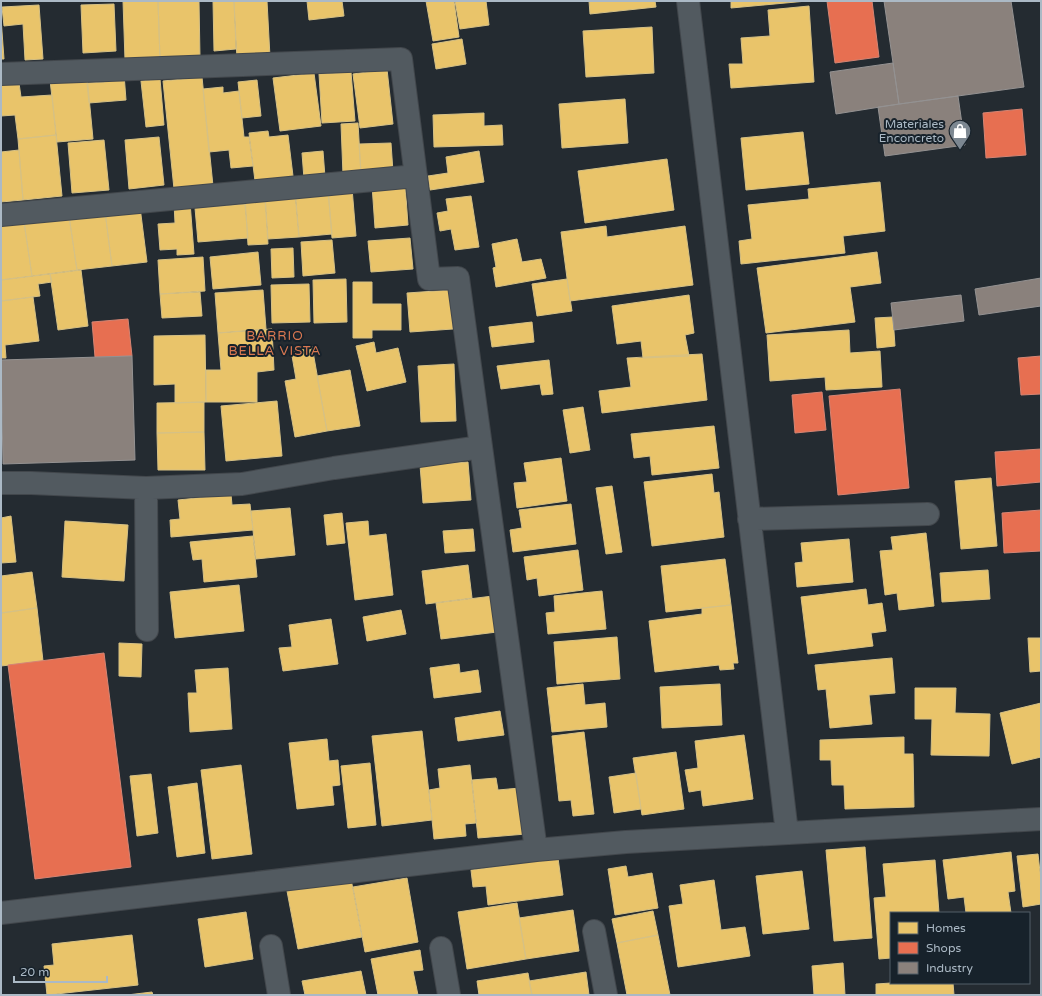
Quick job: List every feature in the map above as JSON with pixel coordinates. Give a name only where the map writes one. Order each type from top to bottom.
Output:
[{"type":"street","points":[[688,1],[787,833]]},
{"type":"street","points":[[1,74],[401,59],[428,279],[458,278],[536,850]]},
{"type":"street","points":[[1,215],[416,176]]},
{"type":"street","points":[[1,483],[146,488],[242,484],[334,468],[481,447]]},
{"type":"street","points":[[146,488],[147,630]]},
{"type":"street","points":[[749,519],[928,514]]},
{"type":"street","points":[[1,913],[536,850],[626,842],[1041,819]]},
{"type":"street","points":[[594,931],[606,995]]},
{"type":"street","points":[[271,946],[279,995]]},
{"type":"street","points":[[441,948],[449,995]]},
{"type":"building: Homes","points":[[123,1],[158,1],[160,59],[125,60]]},
{"type":"building: Homes","points":[[158,1],[199,1],[200,58],[160,59]]},
{"type":"building: Homes","points":[[213,1],[234,1],[236,49],[214,51]]},
{"type":"building: Homes","points":[[234,1],[267,1],[270,57],[237,59]]},
{"type":"building: Homes","points":[[307,1],[342,1],[344,16],[309,20]]},
{"type":"building: Homes","points":[[426,1],[454,1],[459,37],[433,41]]},
{"type":"building: Homes","points":[[455,1],[486,1],[489,25],[460,29]]},
{"type":"building: Homes","points":[[589,1],[655,1],[656,7],[590,14]]},
{"type":"building: Homes","points":[[731,1],[807,1],[731,8]]},
{"type":"building: Homes","points":[[114,4],[116,51],[83,53],[81,5]]},
{"type":"building: Homes","points":[[39,5],[43,59],[25,60],[23,24],[4,26],[2,7]]},
{"type":"building: Homes","points":[[809,6],[814,82],[731,88],[729,64],[743,64],[741,38],[770,36],[768,10]]},
{"type":"building: Homes","points":[[1,18],[4,59],[1,59]]},
{"type":"building: Homes","points":[[652,27],[654,73],[586,77],[583,31]]},
{"type":"building: Homes","points":[[462,39],[466,64],[436,69],[432,44]]},
{"type":"building: Homes","points":[[387,69],[393,124],[360,128],[353,74]]},
{"type":"building: Homes","points":[[351,72],[355,121],[322,123],[319,74]]},
{"type":"building: Homes","points":[[314,73],[321,126],[280,131],[273,78]]},
{"type":"building: Homes","points":[[124,74],[126,100],[89,103],[87,83],[105,82],[105,75]]},
{"type":"building: Homes","points":[[87,76],[93,139],[57,142],[50,80]]},
{"type":"building: Homes","points":[[202,77],[213,186],[174,189],[163,81]]},
{"type":"building: Homes","points":[[160,79],[164,125],[146,127],[141,81]]},
{"type":"building: Homes","points":[[257,80],[261,116],[242,118],[238,82]]},
{"type":"building: Homes","points":[[19,83],[21,97],[52,95],[56,135],[18,139],[15,115],[1,116],[1,85]]},
{"type":"building: Homes","points":[[223,87],[223,93],[239,91],[244,137],[249,137],[253,166],[231,168],[229,150],[209,152],[203,89]]},
{"type":"building: Homes","points":[[625,99],[628,143],[562,148],[559,104]]},
{"type":"building: Homes","points":[[484,113],[484,126],[502,125],[503,145],[434,147],[433,115]]},
{"type":"building: Homes","points":[[358,123],[361,174],[343,175],[341,124]]},
{"type":"building: Homes","points":[[268,131],[269,137],[288,135],[293,176],[255,181],[249,133]]},
{"type":"building: Homes","points":[[803,132],[809,184],[746,190],[741,138]]},
{"type":"building: Homes","points":[[56,135],[62,196],[23,200],[18,139]]},
{"type":"building: Homes","points":[[159,137],[164,185],[129,189],[125,140]]},
{"type":"building: Homes","points":[[104,140],[109,190],[72,193],[68,143]]},
{"type":"building: Homes","points":[[391,143],[393,172],[361,174],[359,144]]},
{"type":"building: Homes","points":[[19,150],[23,200],[1,202],[1,152]]},
{"type":"building: Homes","points":[[323,151],[325,177],[304,179],[302,153]]},
{"type":"building: Homes","points":[[479,151],[484,182],[430,190],[428,176],[448,173],[446,157]]},
{"type":"building: Homes","points":[[667,159],[674,210],[585,223],[578,171]]},
{"type":"building: Homes","points":[[880,182],[885,231],[843,236],[845,253],[741,264],[739,241],[752,239],[748,205],[809,199],[808,189]]},
{"type":"building: Homes","points":[[405,183],[408,225],[375,228],[372,185]]},
{"type":"building: Homes","points":[[352,188],[356,236],[332,238],[328,190]]},
{"type":"building: Homes","points":[[295,189],[328,190],[332,234],[299,237]]},
{"type":"building: Homes","points":[[295,194],[299,237],[268,239],[265,197]]},
{"type":"building: Homes","points":[[471,196],[479,247],[455,250],[451,229],[440,231],[437,213],[448,211],[446,199]]},
{"type":"building: Homes","points":[[265,197],[268,244],[248,245],[245,198]]},
{"type":"building: Homes","points":[[190,202],[194,254],[177,255],[177,249],[160,250],[158,224],[175,223],[174,203]]},
{"type":"building: Homes","points":[[245,204],[248,238],[198,242],[195,208]]},
{"type":"building: Homes","points":[[140,207],[147,262],[112,266],[105,212]]},
{"type":"building: Homes","points":[[105,212],[112,266],[77,270],[69,216]]},
{"type":"building: Homes","points":[[69,216],[77,270],[32,276],[24,222]]},
{"type":"building: Homes","points":[[24,222],[32,276],[1,280],[1,225]]},
{"type":"building: Homes","points":[[606,226],[607,237],[685,226],[693,285],[570,301],[561,232]]},
{"type":"building: Homes","points":[[410,238],[413,269],[371,272],[368,241]]},
{"type":"building: Homes","points":[[517,239],[522,262],[541,259],[546,278],[496,287],[493,268],[496,267],[492,244]]},
{"type":"building: Homes","points":[[332,240],[335,273],[303,276],[301,242]]},
{"type":"building: Homes","points":[[293,248],[294,277],[272,278],[271,249]]},
{"type":"building: Homes","points":[[258,252],[261,285],[213,289],[210,257]]},
{"type":"building: Homes","points":[[877,252],[881,283],[850,287],[855,322],[766,333],[757,268]]},
{"type":"building: Homes","points":[[203,257],[205,291],[160,294],[158,260]]},
{"type":"building: Homes","points":[[81,270],[88,326],[58,330],[50,274]]},
{"type":"building: Homes","points":[[50,274],[52,282],[38,284],[40,296],[1,301],[1,280]]},
{"type":"building: Homes","points":[[346,279],[347,322],[314,323],[313,280]]},
{"type":"building: Homes","points":[[567,279],[572,311],[537,316],[532,284]]},
{"type":"building: Homes","points":[[353,282],[372,282],[372,304],[401,304],[401,330],[372,330],[372,338],[353,338]]},
{"type":"building: Homes","points":[[309,284],[310,322],[272,323],[271,285]]},
{"type":"building: Homes","points":[[263,290],[266,329],[218,333],[215,293]]},
{"type":"building: Homes","points":[[450,290],[453,329],[410,332],[407,293]]},
{"type":"building: Homes","points":[[200,292],[202,316],[162,318],[160,294]]},
{"type":"building: Homes","points":[[689,295],[694,333],[685,335],[689,356],[643,358],[641,341],[617,344],[612,306]]},
{"type":"building: Homes","points":[[33,297],[39,341],[5,345],[6,358],[1,358],[1,301]]},
{"type":"building: Homes","points":[[893,317],[895,346],[877,348],[875,318]]},
{"type":"building: Homes","points":[[532,322],[534,342],[492,347],[489,327]]},
{"type":"building: Homes","points":[[272,329],[274,370],[257,372],[257,402],[206,402],[206,370],[221,370],[218,333]]},
{"type":"building: Homes","points":[[849,330],[850,353],[880,351],[882,387],[826,390],[825,377],[770,381],[767,335]]},
{"type":"building: Homes","points":[[205,335],[206,402],[175,403],[175,384],[154,385],[154,336]]},
{"type":"building: Homes","points":[[374,342],[376,353],[398,348],[406,382],[367,391],[356,346]]},
{"type":"building: Homes","points":[[312,346],[327,431],[295,437],[285,381],[296,379],[291,350]]},
{"type":"building: Homes","points":[[702,354],[707,400],[602,413],[599,391],[631,387],[627,358]]},
{"type":"building: Homes","points":[[549,360],[553,394],[542,395],[540,384],[501,389],[497,366]]},
{"type":"building: Homes","points":[[454,364],[456,421],[421,422],[418,366]]},
{"type":"building: Homes","points":[[350,370],[360,426],[327,431],[317,376]]},
{"type":"building: Homes","points":[[277,401],[282,456],[226,461],[221,406]]},
{"type":"building: Homes","points":[[204,402],[204,432],[157,433],[157,403]]},
{"type":"building: Homes","points":[[583,407],[590,450],[570,453],[563,410]]},
{"type":"building: Homes","points":[[714,426],[719,468],[652,475],[650,456],[634,458],[631,434]]},
{"type":"building: Homes","points":[[204,432],[205,470],[158,470],[157,433]]},
{"type":"building: Homes","points":[[561,458],[567,501],[517,508],[514,483],[527,482],[524,463]]},
{"type":"building: Homes","points":[[468,462],[471,500],[423,503],[420,465]]},
{"type":"building: Homes","points":[[712,474],[714,493],[719,492],[724,537],[652,546],[644,482]]},
{"type":"building: Homes","points":[[991,478],[997,546],[961,549],[955,481]]},
{"type":"building: Homes","points":[[612,486],[622,552],[606,554],[596,488]]},
{"type":"building: Homes","points":[[231,494],[232,505],[250,504],[253,530],[171,537],[170,520],[180,519],[178,500]]},
{"type":"building: Homes","points":[[571,504],[576,544],[513,552],[510,530],[522,528],[519,510]]},
{"type":"building: Homes","points":[[290,508],[295,555],[256,559],[251,511]]},
{"type":"building: Homes","points":[[342,513],[345,543],[327,545],[324,515]]},
{"type":"building: Homes","points":[[11,516],[16,562],[1,563],[1,518]]},
{"type":"building: Homes","points":[[65,521],[128,525],[124,581],[62,577]]},
{"type":"building: Homes","points":[[368,521],[369,536],[386,534],[393,595],[355,600],[346,523]]},
{"type":"building: Homes","points":[[473,529],[475,551],[445,553],[443,531]]},
{"type":"building: Homes","points":[[926,533],[934,606],[899,610],[897,593],[885,595],[880,551],[893,550],[891,537]]},
{"type":"building: Homes","points":[[253,536],[257,577],[204,582],[202,559],[193,560],[190,542]]},
{"type":"building: Homes","points":[[849,539],[853,582],[797,587],[795,563],[803,562],[801,543]]},
{"type":"building: Homes","points":[[578,550],[583,590],[539,596],[537,578],[527,580],[524,557]]},
{"type":"building: Homes","points":[[725,559],[731,605],[666,612],[661,566]]},
{"type":"building: Homes","points":[[468,565],[472,598],[426,604],[422,571]]},
{"type":"building: Homes","points":[[988,570],[990,599],[942,602],[940,573]]},
{"type":"building: Homes","points":[[32,572],[37,608],[1,613],[1,576]]},
{"type":"building: Homes","points":[[239,585],[244,631],[175,638],[170,592]]},
{"type":"building: Homes","points":[[866,589],[868,605],[882,603],[886,631],[871,633],[873,646],[808,654],[801,597]]},
{"type":"building: Homes","points":[[602,591],[606,629],[548,634],[546,613],[555,612],[554,596]]},
{"type":"building: Homes","points":[[493,596],[497,632],[441,639],[436,603]]},
{"type":"building: Homes","points":[[731,605],[738,663],[733,663],[734,669],[720,670],[719,665],[655,672],[649,621],[702,614],[702,608]]},
{"type":"building: Homes","points":[[37,608],[43,661],[1,666],[1,613]]},
{"type":"building: Homes","points":[[401,610],[406,634],[367,641],[363,617]]},
{"type":"building: Homes","points":[[331,619],[338,664],[283,671],[279,648],[292,647],[289,625]]},
{"type":"building: Homes","points":[[617,637],[620,679],[557,684],[554,642]]},
{"type":"building: Homes","points":[[1028,638],[1041,638],[1041,671],[1030,672]]},
{"type":"building: Homes","points":[[119,643],[142,644],[141,677],[119,676]]},
{"type":"building: Homes","points":[[892,658],[895,693],[869,695],[872,724],[830,728],[826,689],[818,690],[815,665]]},
{"type":"building: Homes","points":[[459,664],[460,673],[478,670],[481,692],[434,698],[430,668]]},
{"type":"building: Homes","points":[[228,668],[232,729],[190,732],[188,693],[197,693],[195,670]]},
{"type":"building: Homes","points":[[583,684],[585,705],[605,703],[607,727],[552,732],[547,688]]},
{"type":"building: Homes","points":[[720,684],[722,725],[662,728],[660,687]]},
{"type":"building: Homes","points":[[915,688],[956,688],[955,713],[990,714],[989,756],[931,755],[932,719],[915,719]]},
{"type":"building: Homes","points":[[1041,703],[1041,757],[1012,764],[1000,713]]},
{"type":"building: Homes","points":[[500,711],[504,735],[458,741],[455,718]]},
{"type":"building: Homes","points":[[422,731],[432,820],[382,826],[372,736]]},
{"type":"building: Homes","points":[[584,732],[594,814],[573,816],[571,800],[559,801],[552,736]]},
{"type":"building: Homes","points":[[744,735],[753,799],[703,806],[701,790],[689,792],[685,770],[698,768],[695,741]]},
{"type":"building: Homes","points":[[904,737],[904,754],[913,754],[914,807],[845,809],[844,785],[832,785],[831,760],[820,760],[820,740]]},
{"type":"building: Homes","points":[[327,739],[329,761],[338,760],[340,785],[332,786],[334,805],[297,809],[289,743]]},
{"type":"building: Homes","points":[[676,752],[684,809],[642,815],[633,758]]},
{"type":"building: Homes","points":[[370,763],[376,825],[348,828],[341,766]]},
{"type":"building: Homes","points":[[241,765],[252,854],[212,859],[201,770]]},
{"type":"building: Homes","points":[[470,765],[476,823],[465,824],[466,836],[434,839],[429,790],[440,788],[438,769]]},
{"type":"building: Homes","points":[[636,773],[641,809],[614,813],[609,777]]},
{"type":"building: Homes","points":[[151,774],[158,833],[137,836],[130,776]]},
{"type":"building: Homes","points":[[496,778],[498,790],[520,788],[526,834],[478,838],[472,780]]},
{"type":"building: Homes","points":[[197,783],[205,853],[177,857],[168,787]]},
{"type":"building: Homes","points":[[865,847],[872,938],[834,941],[826,850]]},
{"type":"building: Homes","points":[[1011,852],[1015,891],[1008,892],[1011,912],[966,912],[964,897],[948,899],[943,860]]},
{"type":"building: Homes","points":[[1038,854],[1041,881],[1041,904],[1023,907],[1017,856]]},
{"type":"building: Homes","points":[[558,858],[563,895],[488,905],[486,886],[473,887],[471,870]]},
{"type":"building: Homes","points":[[935,860],[939,912],[890,912],[890,958],[879,959],[874,898],[886,897],[883,864]]},
{"type":"building: Homes","points":[[626,866],[628,877],[652,873],[658,908],[615,915],[608,869]]},
{"type":"building: Homes","points":[[802,871],[809,929],[763,934],[756,876]]},
{"type":"building: Homes","points":[[407,878],[418,942],[365,952],[353,887]]},
{"type":"building: Homes","points":[[351,879],[362,937],[298,949],[287,891]]},
{"type":"building: Homes","points":[[714,880],[721,930],[745,927],[750,956],[678,967],[669,906],[683,904],[680,885]]},
{"type":"building: Homes","points":[[517,903],[526,959],[467,969],[458,912]]},
{"type":"building: Homes","points":[[573,910],[579,951],[526,959],[519,918]]},
{"type":"building: Homes","points":[[653,911],[658,935],[617,943],[612,919]]},
{"type":"building: Homes","points":[[246,912],[253,959],[205,967],[198,919]]},
{"type":"building: Homes","points":[[132,935],[138,985],[47,995],[44,966],[54,965],[52,944]]},
{"type":"building: Homes","points":[[658,935],[670,995],[627,995],[617,943]]},
{"type":"building: Homes","points":[[420,950],[423,970],[413,971],[418,995],[378,995],[371,959]]},
{"type":"building: Homes","points":[[843,963],[845,995],[814,995],[812,966]]},
{"type":"building: Homes","points":[[361,971],[366,995],[305,995],[302,981]]},
{"type":"building: Homes","points":[[586,972],[589,995],[532,995],[529,981]]},
{"type":"building: Homes","points":[[528,973],[532,995],[479,995],[477,981]]},
{"type":"building: Homes","points":[[876,984],[953,984],[954,995],[876,995]]},
{"type":"building: Homes","points":[[152,992],[153,995],[127,995]]},
{"type":"building: Shops","points":[[827,1],[872,1],[879,57],[835,63]]},
{"type":"building: Shops","points":[[1022,109],[1026,155],[986,158],[983,113]]},
{"type":"building: Shops","points":[[128,319],[132,356],[95,357],[92,322]]},
{"type":"building: Shops","points":[[1041,356],[1041,394],[1021,395],[1018,358]]},
{"type":"building: Shops","points":[[900,389],[909,488],[838,495],[829,396]]},
{"type":"building: Shops","points":[[822,392],[826,430],[795,433],[792,395]]},
{"type":"building: Shops","points":[[1041,449],[1041,482],[997,486],[995,452]]},
{"type":"building: Shops","points":[[1041,510],[1041,551],[1004,553],[1002,513]]},
{"type":"building: Shops","points":[[104,653],[131,867],[35,879],[8,665]]},
{"type":"building: Industry","points":[[884,1],[1011,1],[1024,87],[899,104]]},
{"type":"building: Industry","points":[[893,63],[899,104],[836,114],[830,72]]},
{"type":"building: Industry","points":[[958,96],[965,145],[885,156],[878,107]]},
{"type":"building: Industry","points":[[1041,278],[1041,306],[979,315],[975,289]]},
{"type":"building: Industry","points":[[961,295],[964,321],[894,330],[891,303]]},
{"type":"building: Industry","points":[[132,356],[135,460],[3,464],[1,360]]},
{"type":"place","name":"Materiales Enconcreto","points":[[960,150]]},
{"type":"district","name":"BARRIO BELLA VISTA","points":[[275,344]]}]
